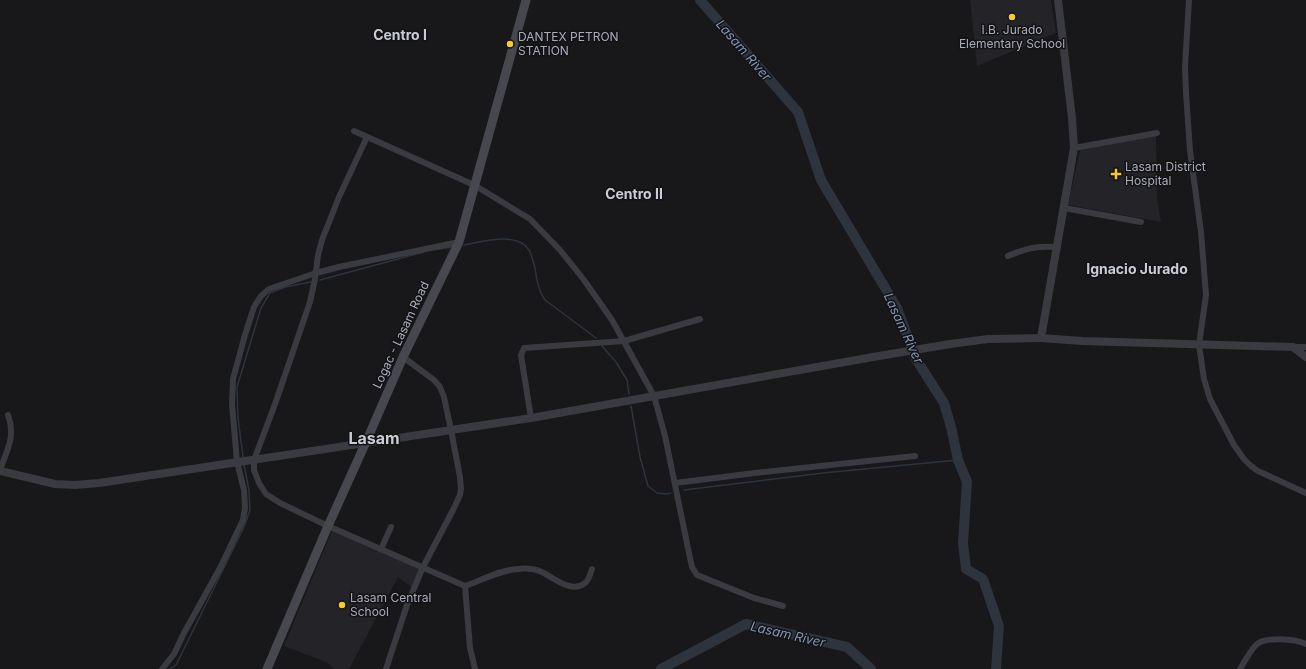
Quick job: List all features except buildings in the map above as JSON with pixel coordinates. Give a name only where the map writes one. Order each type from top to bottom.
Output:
[{"type":"main road","name":"Logac - Lasam Road","points":[[267,669],[328,526],[403,357],[459,242],[526,0]]},
{"type":"street","points":[[1041,338],[1074,148],[1072,118],[1058,0]]},
{"type":"street","points":[[1189,0],[1185,67],[1186,93],[1190,151],[1201,232],[1206,295],[1199,344],[1204,379],[1210,399],[1234,445],[1244,459],[1258,471],[1306,493]]},
{"type":"street","points":[[354,131],[474,185],[530,219],[560,250],[584,280],[612,320],[654,396],[665,436],[694,571],[697,575],[708,580],[754,598],[783,606]]},
{"type":"street","points":[[1074,148],[1157,133]]},
{"type":"street","points":[[367,137],[339,197],[322,240],[310,302],[254,460],[254,470],[259,483],[266,494],[280,503],[328,526],[465,586],[510,570],[519,569],[531,569],[541,572],[564,584],[577,586],[586,582],[592,570]]},
{"type":"street","points":[[1064,208],[1141,222]]},
{"type":"street","points":[[162,669],[174,654],[243,520],[245,508],[244,490],[237,462],[232,404],[233,379],[254,307],[261,296],[269,289],[316,273],[459,242]]},
{"type":"street","points":[[1008,256],[1032,247],[1057,247]]},
{"type":"street","points":[[531,418],[521,355],[524,348],[624,341],[700,319]]},
{"type":"street","points":[[8,415],[11,423],[12,436],[0,471],[55,484],[75,485],[99,483],[531,418],[873,357],[988,339],[1041,338],[1082,341],[1306,347]]},
{"type":"street","points":[[1293,347],[1306,357]]},
{"type":"street","points":[[386,669],[407,605],[423,567],[455,505],[461,488],[451,430],[444,397],[440,387],[434,380],[403,357]]},
{"type":"street","points":[[675,484],[755,473],[915,456]]},
{"type":"street","points":[[381,549],[391,527]]},
{"type":"street","points":[[465,586],[470,648],[475,669]]},
{"type":"street","points":[[1240,669],[1256,645],[1262,641],[1294,640],[1306,644]]},
{"type":"shaded area","name":"I.B. Jurado Elementary School","points":[[970,0],[1051,0],[1056,33],[977,66]]},
{"type":"shaded area","name":"Lasam District Hospital","points":[[1156,135],[1157,198],[1161,222],[1068,205],[1080,150]]},
{"type":"shaded area","name":"Lasam Central School","points":[[332,531],[421,568],[413,588],[398,577],[349,669],[334,669],[328,663],[284,646]]},
{"type":"waterway","name":"Lasam River","points":[[700,0],[798,112],[821,180],[897,308],[916,359],[944,403],[958,460],[967,482],[963,543],[966,569],[983,579],[999,626],[996,669]]},
{"type":"waterway","points":[[464,245],[499,239],[508,239],[524,244],[531,254],[539,289],[545,300],[596,338]]},
{"type":"waterway","points":[[434,250],[452,247]]},
{"type":"waterway","points":[[320,280],[424,252]]},
{"type":"waterway","points":[[243,458],[238,417],[237,387],[261,308],[270,293],[285,287],[311,282]]},
{"type":"waterway","points":[[602,346],[616,362],[627,380],[629,394]]},
{"type":"waterway","points":[[631,406],[640,457],[648,486],[657,493],[671,493]]},
{"type":"waterway","points":[[684,490],[823,473],[958,460]]},
{"type":"waterway","points":[[170,669],[176,665],[244,527],[250,510],[249,490],[244,465]]},
{"type":"waterway","name":"Lasam River","points":[[661,669],[746,624],[847,647],[871,669]]},
{"type":"place","name":"I.B. Jurado Elementary School","points":[[1012,17]]},
{"type":"place","name":"DANTEX PETRON STATION","points":[[510,44]]},
{"type":"place","name":"Lasam District Hospital","points":[[1116,174]]},
{"type":"place","name":"Lasam Central School","points":[[342,605]]},
{"type":"district","name":"Centro I","points":[[400,35]]},
{"type":"district","name":"Centro II","points":[[634,194]]},
{"type":"district","name":"Ignacio Jurado","points":[[1137,269]]},
{"type":"district","name":"Lasam","points":[[374,438]]}]
